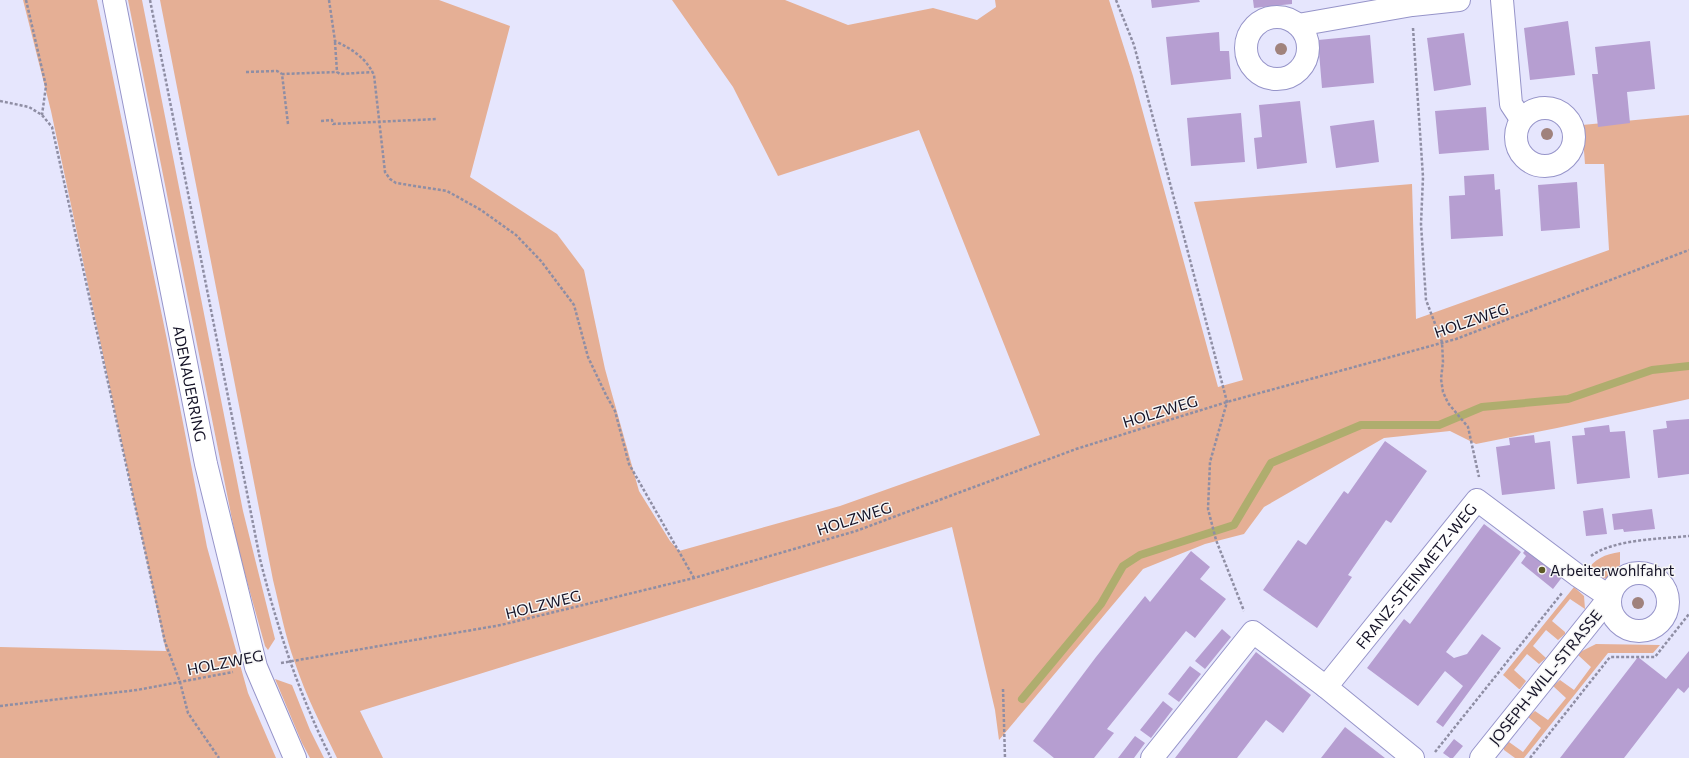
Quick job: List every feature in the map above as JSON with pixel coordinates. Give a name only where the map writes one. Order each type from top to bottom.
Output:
[{"type":"main road","name":"ADENAUERRING","points":[[114,0],[206,464],[256,667],[295,758]]},
{"type":"main road","points":[[1298,25],[1412,5],[1452,0]]},
{"type":"main road","points":[[1502,0],[1511,104],[1521,119]]},
{"type":"main road","name":"FRANZ-STEINMETZ-WEG","points":[[1326,687],[1477,500],[1577,575],[1610,597]]},
{"type":"main road","name":"JOSEPH-WILL-STRASSE","points":[[1481,758],[1610,597]]},
{"type":"main road","points":[[1152,758],[1253,632],[1326,687],[1413,758]]},
{"type":"path","points":[[26,0],[46,86],[42,115]]},
{"type":"path","points":[[150,0],[260,559],[274,616],[290,662],[316,728],[331,758]]},
{"type":"path","points":[[329,0],[335,41],[337,72]]},
{"type":"path","points":[[1116,0],[1134,45],[1227,402],[1210,462],[1208,509],[1216,540],[1253,632]]},
{"type":"path","points":[[1412,5],[1423,177],[1421,224],[1426,300],[1442,342],[1443,392],[1448,403],[1468,427],[1480,485],[1477,500]]},
{"type":"path","points":[[335,41],[366,61],[373,72],[385,172],[390,179],[396,184],[447,191],[480,210],[516,234],[541,261],[574,305],[588,357],[615,411],[629,464],[694,578]]},
{"type":"path","points":[[246,72],[277,71],[282,74],[337,72],[340,74],[373,72]]},
{"type":"path","points":[[282,74],[288,124]]},
{"type":"path","points":[[0,101],[29,107],[42,115],[52,127],[164,642],[180,682],[188,713],[219,758]]},
{"type":"path","points":[[321,121],[332,120],[333,124],[436,119]]},
{"type":"path","name":"HOLZWEG","points":[[0,706],[137,690],[256,667],[501,625],[694,578],[856,531],[1076,449],[1227,402],[1456,339],[1689,250]]},
{"type":"path","points":[[1434,754],[1577,575],[1588,558],[1606,547],[1619,544],[1689,536]]},
{"type":"path","points":[[1530,758],[1610,657],[1655,657],[1689,614]]},
{"type":"path","points":[[1003,689],[1005,758]]},
{"type":"shaded area","points":[[23,0],[97,0],[167,340],[207,547],[248,693],[276,758],[0,758],[0,647],[166,651],[51,111]]},
{"type":"shaded area","points":[[128,0],[142,0],[243,511],[275,639],[268,650],[265,646],[238,549]]},
{"type":"shaded area","points":[[160,0],[439,0],[510,26],[470,177],[557,234],[584,270],[605,369],[639,491],[670,541],[679,551],[840,506],[1040,435],[919,130],[778,176],[733,87],[672,0],[785,0],[848,25],[933,8],[977,20],[996,7],[995,0],[1109,0],[1133,76],[1218,387],[1243,380],[1194,202],[1412,184],[1416,319],[1609,250],[1604,164],[1585,164],[1582,125],[1689,115],[1689,399],[1476,444],[1450,431],[1384,438],[1264,507],[1244,534],[1205,544],[1143,569],[999,740],[995,710],[952,527],[360,711],[383,758],[337,758],[314,711],[299,675],[288,643],[273,580]]},
{"type":"shaded area","points":[[1620,552],[1620,565],[1610,578],[1595,579],[1586,572],[1596,560],[1609,554]]},
{"type":"shaded area","points":[[1574,587],[1584,596],[1585,609],[1570,599],[1552,621],[1565,632],[1565,634],[1558,640],[1546,630],[1533,646],[1546,658],[1539,664],[1527,654],[1514,670],[1526,681],[1519,689],[1503,675]]},
{"type":"shaded area","points":[[1596,644],[1660,645],[1653,653],[1608,653],[1524,758],[1515,758],[1504,750],[1509,742],[1523,752],[1541,728],[1528,717],[1535,711],[1548,720],[1566,698],[1553,686],[1560,680],[1574,690],[1591,667],[1578,655],[1582,651]]},
{"type":"shaded area","points":[[275,679],[292,685],[310,730],[324,758],[310,758],[302,743]]},
{"type":"building","points":[[1151,0],[1199,0],[1200,2],[1152,8]]},
{"type":"building","points":[[1253,0],[1292,0],[1292,4],[1254,8]]},
{"type":"building","points":[[1568,21],[1575,75],[1530,80],[1524,28]]},
{"type":"building","points":[[1219,32],[1220,51],[1229,51],[1231,79],[1171,85],[1166,37]]},
{"type":"building","points":[[1464,33],[1471,85],[1434,91],[1427,38]]},
{"type":"building","points":[[1370,35],[1374,83],[1322,88],[1318,40]]},
{"type":"building","points":[[1650,41],[1655,89],[1627,92],[1630,123],[1598,127],[1592,74],[1598,74],[1595,47]]},
{"type":"building","points":[[1300,101],[1307,163],[1257,169],[1254,138],[1262,137],[1259,105]]},
{"type":"building","points":[[1486,107],[1489,150],[1439,154],[1435,111]]},
{"type":"building","points":[[1241,113],[1245,162],[1191,166],[1187,118]]},
{"type":"building","points":[[1374,120],[1379,162],[1336,168],[1330,126]]},
{"type":"building","points":[[1494,174],[1495,190],[1500,189],[1503,236],[1451,239],[1449,196],[1465,195],[1464,176]]},
{"type":"building","points":[[1577,182],[1580,228],[1541,231],[1538,185]]},
{"type":"building","points":[[1689,419],[1689,474],[1658,478],[1653,430],[1667,428],[1666,421]]},
{"type":"building","points":[[1609,425],[1610,432],[1625,431],[1630,478],[1577,484],[1572,436],[1585,435],[1584,428]]},
{"type":"building","points":[[1534,435],[1535,443],[1550,441],[1555,489],[1502,495],[1496,447],[1510,445],[1509,438]]},
{"type":"building","points":[[1385,441],[1427,471],[1391,523],[1386,520],[1348,575],[1352,577],[1317,628],[1263,590],[1298,540],[1306,545],[1344,491],[1348,494]]},
{"type":"building","points":[[1603,508],[1607,534],[1586,536],[1583,511]]},
{"type":"building","points":[[1652,509],[1655,529],[1624,532],[1623,529],[1614,530],[1612,514]]},
{"type":"building","points":[[1484,524],[1521,552],[1446,652],[1454,658],[1467,654],[1482,634],[1501,648],[1443,727],[1436,722],[1463,686],[1445,671],[1418,706],[1367,668],[1404,619],[1410,624]]},
{"type":"building","name":"Arbeiterwohlfahrt","points":[[1527,548],[1563,576],[1553,589],[1521,563],[1526,556],[1523,553]]},
{"type":"building","points":[[1191,551],[1210,567],[1200,579],[1226,599],[1195,638],[1186,631],[1107,729],[1114,733],[1094,758],[1054,758],[1033,741],[1096,657],[1145,596],[1150,602]]},
{"type":"building","points":[[1222,629],[1231,637],[1205,669],[1195,661]]},
{"type":"building","points":[[1689,651],[1689,687],[1684,693],[1678,688],[1624,758],[1560,758],[1638,657],[1666,679]]},
{"type":"building","points":[[1256,652],[1311,695],[1283,733],[1266,720],[1237,758],[1175,758]]},
{"type":"building","points":[[1190,666],[1201,674],[1179,702],[1168,694]]},
{"type":"building","points":[[1163,701],[1173,709],[1151,738],[1140,730]]},
{"type":"building","points":[[1345,727],[1385,758],[1321,758]]},
{"type":"building","points":[[1135,736],[1145,743],[1134,758],[1118,758]]},
{"type":"building","points":[[1454,739],[1463,746],[1453,758],[1450,758],[1443,753]]},
{"type":"waterway","points":[[1022,699],[1101,604],[1123,566],[1140,555],[1234,525],[1271,463],[1361,425],[1439,425],[1482,407],[1568,399],[1652,370],[1689,366]]},
{"type":"place","name":"Arbeiterwohlfahrt","points":[[1542,570]]}]
